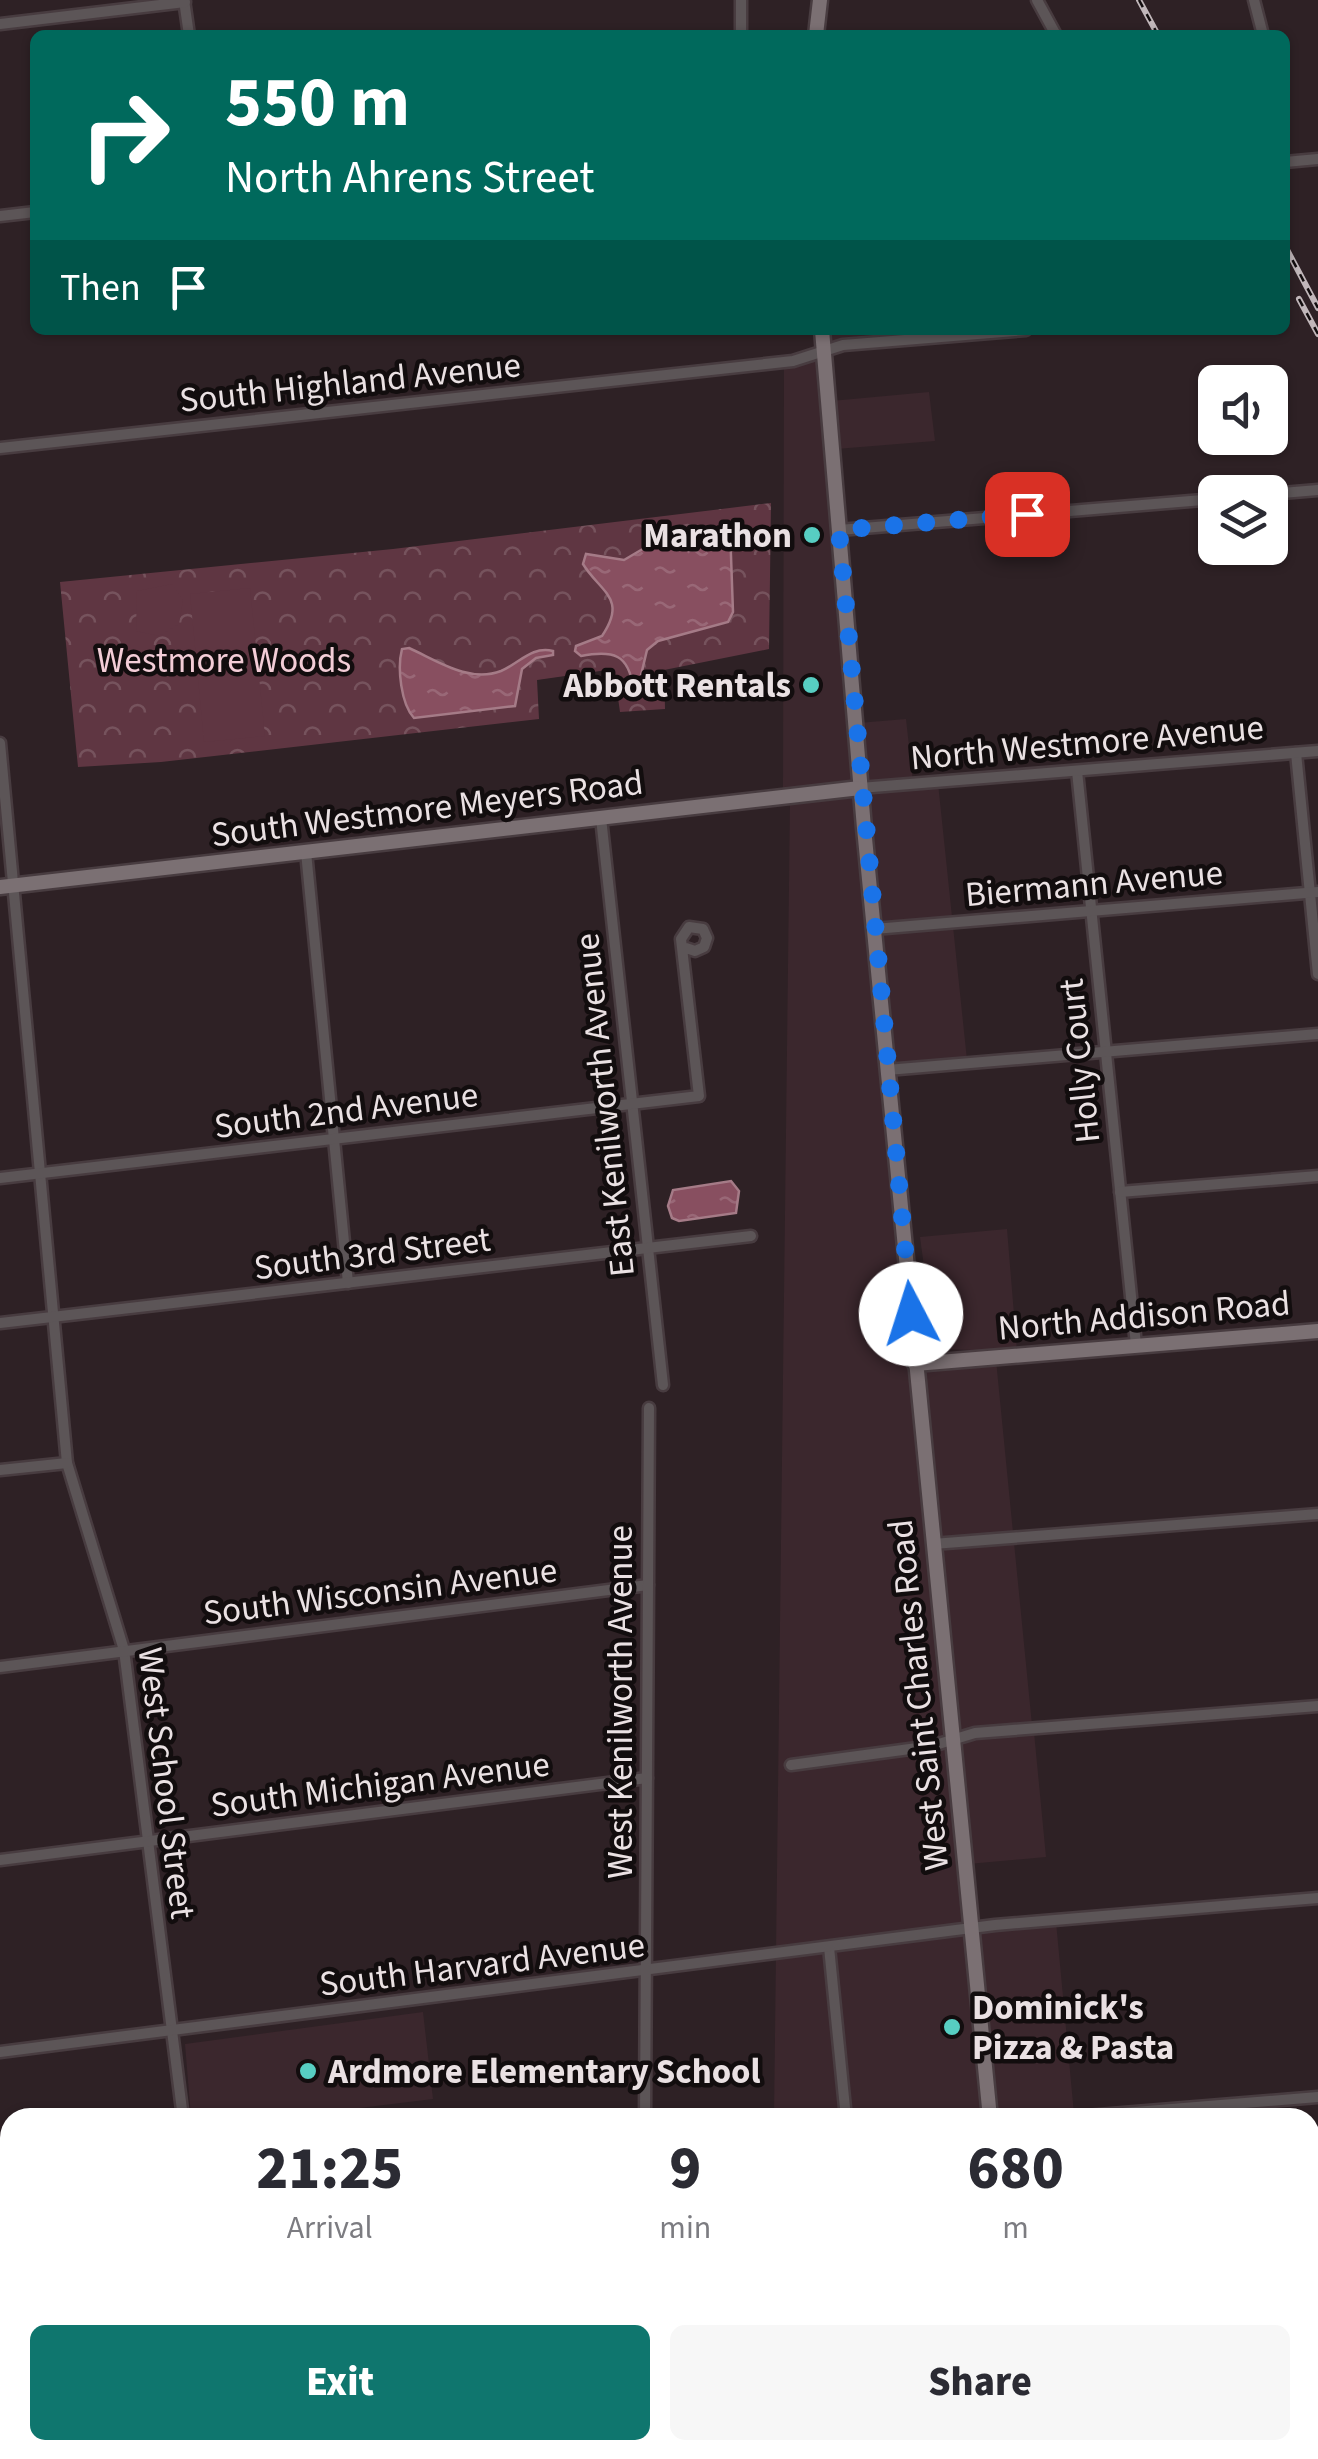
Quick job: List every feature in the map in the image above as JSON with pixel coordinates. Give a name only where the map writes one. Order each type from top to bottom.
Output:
[{"type":"main road","points":[[817,30],[820,0]]},
{"type":"main road","name":"West Saint Charles Road","points":[[822,335],[860,788],[989,2108]]},
{"type":"main road","name":"South Westmore Meyers Road","points":[[0,887],[860,788]]},
{"type":"main road","name":"North Addison Road","points":[[915,1364],[1318,1331]]},
{"type":"street","points":[[741,0],[741,30]]},
{"type":"street","points":[[1037,0],[1053,30]]},
{"type":"street","points":[[1254,0],[1262,30]]},
{"type":"street","points":[[0,24],[184,1],[188,30]]},
{"type":"street","points":[[1290,162],[1318,159]]},
{"type":"street","points":[[0,216],[30,213]]},
{"type":"street","name":"South Highland Avenue","points":[[0,448],[793,361],[843,346],[969,335]]},
{"type":"street","points":[[1288,492],[1318,490]]},
{"type":"street","points":[[839,530],[1198,500]]},
{"type":"street","name":"West School Street","points":[[0,743],[68,1462],[124,1650],[182,2108]]},
{"type":"street","name":"North Westmore Avenue","points":[[860,788],[1318,751]]},
{"type":"street","points":[[1296,753],[1314,892],[1318,974]]},
{"type":"street","name":"Holly Court","points":[[1077,771],[1136,1346]]},
{"type":"street","name":"East Kenilworth Avenue","points":[[601,818],[663,1386]]},
{"type":"street","points":[[306,852],[348,1284]]},
{"type":"street","name":"Biermann Avenue","points":[[874,929],[1314,892]]},
{"type":"street","name":"South 2nd Avenue","points":[[0,1178],[699,1096],[686,948]]},
{"type":"street","points":[[888,1070],[1318,1034]]},
{"type":"street","points":[[1120,1192],[1318,1176]]},
{"type":"street","name":"South 3rd Street","points":[[0,1324],[751,1236]]},
{"type":"street","name":"West Kenilworth Avenue","points":[[645,2108],[649,1408]]},
{"type":"street","points":[[0,1470],[68,1462]]},
{"type":"street","points":[[933,1544],[1318,1514]]},
{"type":"street","name":"South Wisconsin Avenue","points":[[0,1667],[648,1586]]},
{"type":"street","points":[[791,1764],[974,1734],[1318,1706]]},
{"type":"street","name":"South Michigan Avenue","points":[[0,1860],[647,1778]]},
{"type":"street","name":"South Harvard Avenue","points":[[0,2052],[972,1929],[1318,1898]]},
{"type":"street","points":[[829,1948],[845,2108]]},
{"type":"street","points":[[1178,2108],[1318,2096]]},
{"type":"shaded area","points":[[825,335],[920,336],[825,345]]},
{"type":"shaded area","points":[[820,358],[858,785],[783,793],[784,367]]},
{"type":"shaded area","points":[[929,392],[935,441],[836,449],[831,401]]},
{"type":"shaded area","points":[[906,719],[913,782],[863,786],[858,723]]},
{"type":"shaded area","points":[[938,783],[967,1060],[890,1068],[863,791]]},
{"type":"shaded area","points":[[857,793],[985,2108],[774,2108],[790,802]]},
{"type":"shaded area","points":[[1007,1229],[1017,1351],[935,1349],[920,1237]]},
{"type":"shaded area","points":[[996,1360],[1032,1725],[956,1736],[919,1368]]},
{"type":"shaded area","points":[[1034,1732],[1046,1857],[968,1864],[956,1742]]},
{"type":"shaded area","points":[[1056,1922],[1073,2108],[993,2108],[975,1931]]},
{"type":"shaded area","name":"Ardmore Elementary School","points":[[423,2012],[433,2099],[360,2108],[190,2108],[185,2044]]},
{"type":"green space","name":"Westmore Woods","points":[[771,503],[769,649],[664,670],[665,709],[620,712],[614,669],[537,680],[539,719],[161,762],[78,767],[60,582],[393,549]]},
{"type":"green space","points":[[172,584],[183,600],[179,624],[159,636],[136,631],[137,591]]},
{"type":"green space","points":[[250,588],[265,736],[204,742],[190,594]]},
{"type":"water","points":[[730,528],[733,612],[728,622],[658,641],[647,650],[637,692],[628,668],[618,657],[581,656],[575,651],[576,646],[602,636],[612,613],[609,596],[583,564],[586,554],[624,560],[670,533]]},
{"type":"water","points":[[409,648],[454,669],[477,674],[501,671],[538,651],[553,651],[553,655],[536,658],[522,669],[515,706],[414,718],[403,695],[400,675],[402,649]]},
{"type":"water","points":[[731,1181],[739,1191],[736,1213],[679,1221],[672,1218],[668,1206],[673,1190]]},
{"type":"railway","points":[[1139,0],[1155,30]]},
{"type":"railway","points":[[1290,255],[1318,308]]},
{"type":"railway","points":[[1299,299],[1318,334]]},
{"type":"place","name":"Marathon","points":[[812,535]]},
{"type":"place","name":"Abbott Rentals","points":[[811,685]]},
{"type":"place","name":"Dominick's Pizza & Pasta","points":[[952,2027]]},
{"type":"place","name":"Ardmore Elementary School","points":[[308,2071]]},
{"type":"route","points":[[911,1314],[862,814],[839,530],[1027,514]]}]
